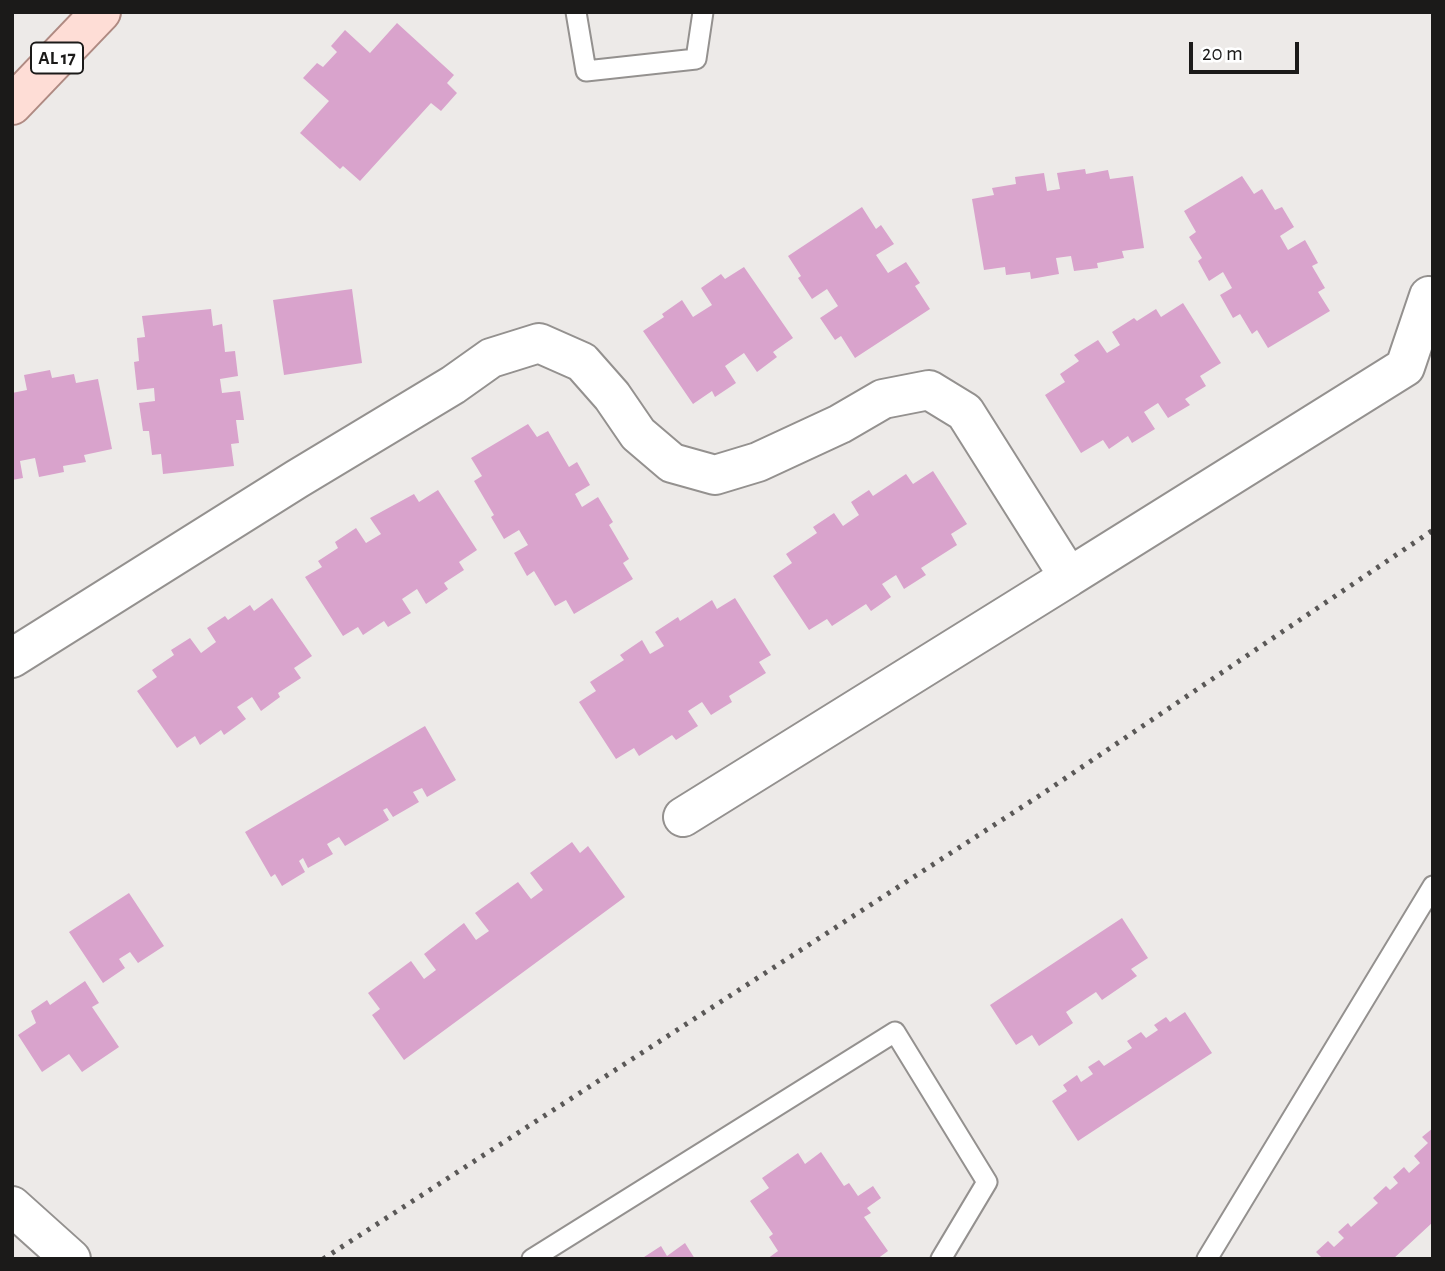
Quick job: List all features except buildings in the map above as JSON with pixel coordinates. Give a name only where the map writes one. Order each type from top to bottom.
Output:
[{"type":"main road","name":"AL 17","points":[[12,105],[101,12]]},
{"type":"street","points":[[683,817],[1405,367],[1429,296]]},
{"type":"street","points":[[12,658],[453,385],[491,358],[538,344],[582,362],[612,396],[638,434],[672,463],[715,475],[758,462],[840,424],[883,399],[929,390],[965,412],[1069,577]]},
{"type":"street","points":[[12,1206],[71,1259]]},
{"type":"lane","points":[[576,12],[586,71],[696,59],[703,12]]},
{"type":"lane","points":[[1206,1259],[1433,886]]},
{"type":"lane","points":[[532,1259],[895,1032],[987,1182],[941,1259]]},
{"type":"railway","points":[[323,1259],[1042,794],[1433,530]]}]
